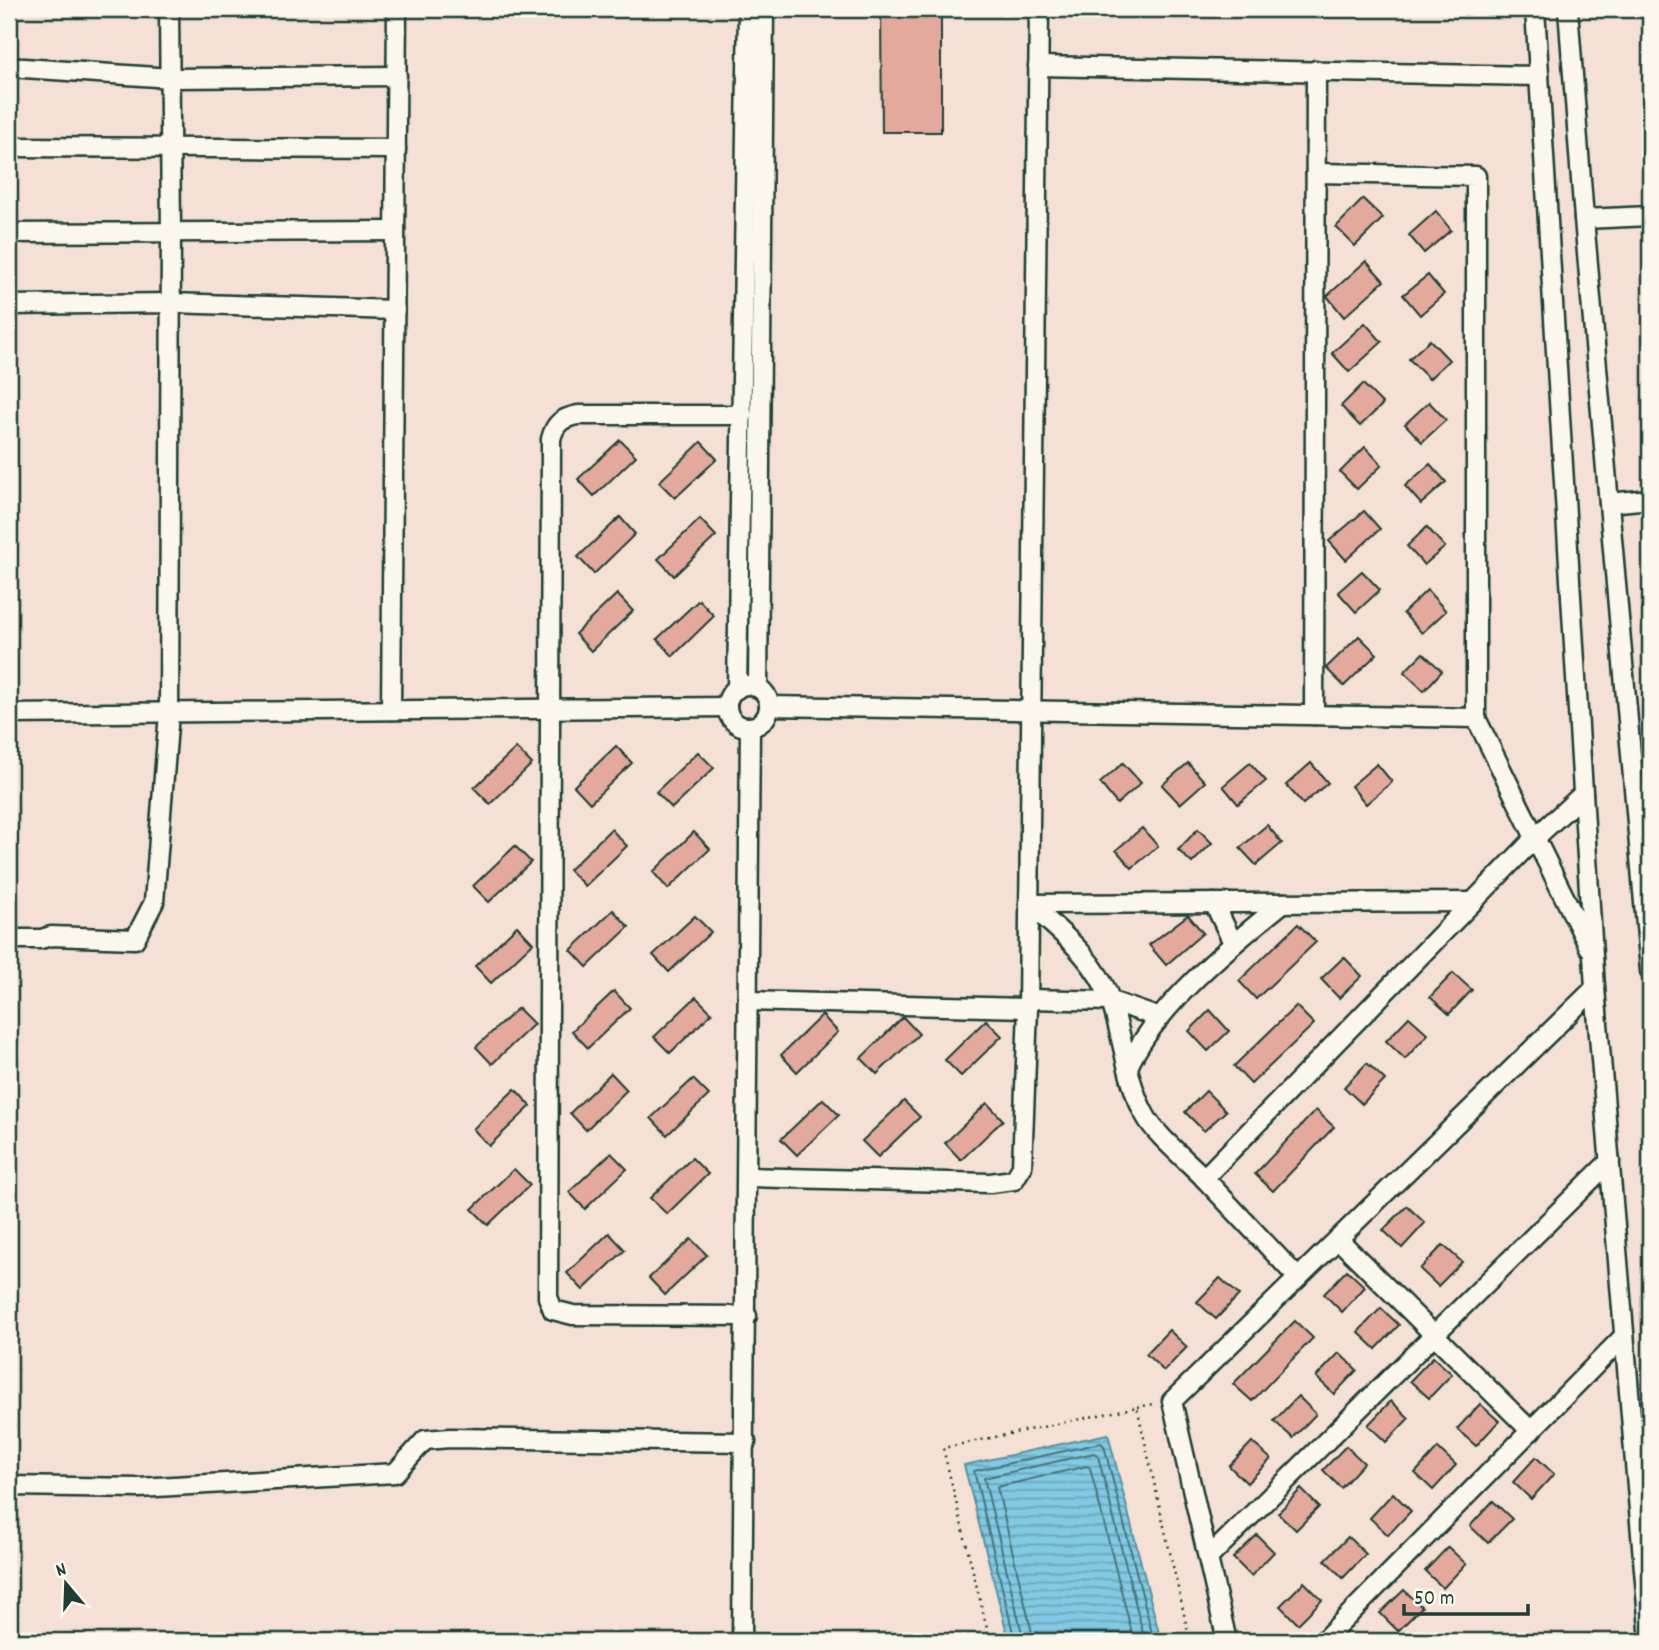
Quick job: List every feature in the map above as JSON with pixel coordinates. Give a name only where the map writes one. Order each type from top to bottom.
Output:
[{"type":"street","points":[[9,939],[41,939],[51,936],[135,939],[153,902],[169,713],[169,9]]},
{"type":"street","points":[[391,710],[397,9]]},
{"type":"street","points":[[737,689],[748,9]]},
{"type":"street","points":[[758,688],[764,9]]},
{"type":"street","points":[[747,1177],[990,1183],[1014,1180],[1022,1167],[1028,1003],[1039,9]]},
{"type":"street","points":[[1535,9],[1595,988],[1650,1641]]},
{"type":"street","points":[[1569,9],[1609,503],[1645,870],[1650,971]]},
{"type":"street","points":[[1038,66],[1539,76]]},
{"type":"street","points":[[9,67],[171,78],[397,76]]},
{"type":"street","points":[[1314,715],[1316,70]]},
{"type":"street","points":[[9,148],[171,146],[396,149]]},
{"type":"street","points":[[1316,173],[1476,176],[1476,718],[1593,955]]},
{"type":"street","points":[[1584,219],[1650,216]]},
{"type":"street","points":[[9,233],[395,231]]},
{"type":"street","points":[[9,305],[171,303],[395,310]]},
{"type":"street","points":[[743,415],[578,415],[565,418],[555,427],[551,439],[548,1297],[553,1310],[573,1315],[747,1316]]},
{"type":"street","points":[[1609,503],[1650,499]]},
{"type":"street","points":[[742,686],[758,688],[764,692],[769,706],[768,714],[760,724],[750,727],[737,724],[729,715],[727,707],[732,693],[742,686]]},
{"type":"street","points":[[769,706],[1476,718]]},
{"type":"street","points":[[9,714],[727,707]]},
{"type":"street","points":[[743,1641],[750,727]]},
{"type":"street","points":[[1204,1178],[1535,838],[1583,794]]},
{"type":"street","points":[[1029,904],[1473,902]]},
{"type":"street","points":[[1214,903],[1233,943]]},
{"type":"street","points":[[1128,1067],[1138,1044],[1160,1018],[1233,943],[1283,903]]},
{"type":"street","points":[[1029,904],[1074,944],[1098,972],[1111,1001],[1128,1067],[1146,1118],[1298,1278]]},
{"type":"street","points":[[1227,1641],[1172,1401],[1595,988]]},
{"type":"street","points":[[748,1000],[1028,1003],[1111,1001],[1160,1018]]},
{"type":"street","points":[[1209,1558],[1610,1161]]},
{"type":"street","points":[[1338,1239],[1531,1431]]},
{"type":"street","points":[[1324,1641],[1625,1336]]},
{"type":"street","points":[[9,1486],[139,1488],[395,1473],[425,1440],[450,1438],[746,1442]]},
{"type":"path","points":[[990,1641],[943,1448],[1137,1408],[1190,1641]]},
{"type":"water","points":[[1108,1434],[1161,1641],[1009,1641],[964,1465]]},
{"type":"building","points":[[881,10],[941,10],[941,132],[882,132]]},
{"type":"building","points":[[1363,199],[1383,218],[1355,246],[1336,227]]},
{"type":"building","points":[[1436,211],[1451,230],[1424,253],[1409,235]]},
{"type":"building","points":[[1366,261],[1384,281],[1344,317],[1327,296]]},
{"type":"building","points":[[1428,275],[1444,294],[1420,315],[1403,295]]},
{"type":"building","points":[[1365,323],[1382,342],[1349,372],[1332,353]]},
{"type":"building","points":[[1430,340],[1449,360],[1429,379],[1409,359]]},
{"type":"building","points":[[1363,384],[1383,404],[1360,426],[1341,406]]},
{"type":"building","points":[[1429,402],[1446,420],[1422,442],[1405,424]]},
{"type":"building","points":[[620,440],[636,456],[594,496],[578,479]]},
{"type":"building","points":[[701,442],[717,459],[675,498],[659,482]]},
{"type":"building","points":[[1365,447],[1382,465],[1357,489],[1340,472]]},
{"type":"building","points":[[1430,464],[1446,482],[1421,504],[1405,486]]},
{"type":"building","points":[[1364,511],[1380,529],[1346,560],[1329,541]]},
{"type":"building","points":[[620,517],[635,534],[594,574],[578,557]]},
{"type":"building","points":[[700,519],[716,536],[674,576],[658,559]]},
{"type":"building","points":[[1427,527],[1445,547],[1424,565],[1407,546]]},
{"type":"building","points":[[1362,571],[1380,590],[1356,612],[1338,592]]},
{"type":"building","points":[[1427,590],[1446,611],[1422,633],[1403,613]]},
{"type":"building","points":[[617,594],[633,611],[591,651],[575,634]]},
{"type":"building","points":[[699,600],[714,616],[673,656],[657,639]]},
{"type":"building","points":[[1359,636],[1377,654],[1344,686],[1326,668]]},
{"type":"building","points":[[1423,653],[1442,671],[1424,691],[1404,672]]},
{"type":"building","points":[[616,746],[632,763],[590,803],[574,786]]},
{"type":"building","points":[[516,748],[532,764],[490,804],[474,788]]},
{"type":"building","points":[[698,752],[714,768],[672,808],[656,792]]},
{"type":"building","points":[[1123,763],[1141,783],[1117,804],[1100,783]]},
{"type":"building","points":[[1188,763],[1205,782],[1180,804],[1162,785]]},
{"type":"building","points":[[1250,763],[1266,781],[1238,804],[1223,786]]},
{"type":"building","points":[[1311,763],[1328,783],[1303,804],[1286,785]]},
{"type":"building","points":[[1377,764],[1392,782],[1366,804],[1351,786]]},
{"type":"building","points":[[1267,825],[1282,843],[1256,865],[1240,848]]},
{"type":"building","points":[[1142,828],[1158,846],[1132,868],[1116,850]]},
{"type":"building","points":[[611,829],[627,846],[585,886],[569,870]]},
{"type":"building","points":[[1198,829],[1212,843],[1192,863],[1178,850]]},
{"type":"building","points":[[694,832],[710,849],[668,889],[653,872]]},
{"type":"building","points":[[515,846],[531,862],[489,902],[473,886]]},
{"type":"building","points":[[613,910],[629,927],[587,967],[571,950]]},
{"type":"building","points":[[1188,915],[1203,933],[1166,965],[1149,945]]},
{"type":"building","points":[[695,916],[711,932],[669,972],[653,955]]},
{"type":"building","points":[[1298,924],[1316,942],[1256,999],[1239,981]]},
{"type":"building","points":[[517,926],[533,943],[491,983],[475,966]]},
{"type":"building","points":[[1344,957],[1362,976],[1339,998],[1321,979]]},
{"type":"building","points":[[1453,973],[1472,990],[1449,1014],[1430,997]]},
{"type":"building","points":[[614,991],[630,1008],[588,1048],[572,1031]]},
{"type":"building","points":[[696,997],[712,1013],[670,1053],[654,1037]]},
{"type":"building","points":[[1296,1006],[1314,1024],[1251,1084],[1234,1066]]},
{"type":"building","points":[[518,1008],[534,1024],[492,1064],[476,1047]]},
{"type":"building","points":[[1210,1010],[1229,1031],[1208,1051],[1189,1031]]},
{"type":"building","points":[[822,1015],[838,1032],[797,1072],[781,1055]]},
{"type":"building","points":[[903,1017],[919,1034],[877,1074],[861,1058]]},
{"type":"building","points":[[1409,1017],[1428,1034],[1405,1059],[1386,1041]]},
{"type":"building","points":[[986,1020],[1002,1036],[961,1076],[945,1060]]},
{"type":"building","points":[[1367,1063],[1385,1080],[1362,1104],[1344,1087]]},
{"type":"building","points":[[611,1073],[627,1090],[586,1130],[570,1113]]},
{"type":"building","points":[[693,1079],[709,1095],[667,1135],[651,1118]]},
{"type":"building","points":[[515,1089],[531,1106],[489,1146],[473,1129]]},
{"type":"building","points":[[1206,1091],[1226,1111],[1204,1131],[1185,1112]]},
{"type":"building","points":[[823,1099],[839,1115],[797,1155],[781,1139]]},
{"type":"building","points":[[904,1101],[920,1117],[878,1157],[862,1141]]},
{"type":"building","points":[[987,1103],[1003,1120],[961,1160],[945,1143]]},
{"type":"building","points":[[1316,1110],[1334,1127],[1273,1191],[1255,1174]]},
{"type":"building","points":[[611,1153],[627,1169],[585,1209],[569,1192]]},
{"type":"building","points":[[692,1158],[708,1174],[667,1214],[650,1198]]},
{"type":"building","points":[[514,1169],[530,1185],[488,1225],[472,1209]]},
{"type":"building","points":[[1407,1206],[1425,1223],[1402,1248],[1383,1230]]},
{"type":"building","points":[[609,1233],[625,1250],[583,1290],[567,1273]]},
{"type":"building","points":[[691,1239],[707,1255],[665,1295],[649,1278]]},
{"type":"building","points":[[1443,1245],[1462,1262],[1438,1286],[1420,1269]]},
{"type":"building","points":[[1347,1270],[1365,1287],[1342,1312],[1324,1294]]},
{"type":"building","points":[[1220,1278],[1239,1295],[1216,1319],[1197,1302]]},
{"type":"building","points":[[1381,1308],[1399,1325],[1376,1349],[1358,1332]]},
{"type":"building","points":[[1295,1321],[1313,1338],[1252,1401],[1233,1384]]},
{"type":"building","points":[[1169,1330],[1187,1347],[1164,1371],[1146,1354]]},
{"type":"building","points":[[1339,1353],[1357,1370],[1334,1394],[1316,1377]]},
{"type":"building","points":[[1433,1357],[1452,1374],[1429,1398],[1410,1381]]},
{"type":"building","points":[[1298,1396],[1316,1414],[1293,1438],[1274,1421]]},
{"type":"building","points":[[1391,1401],[1409,1418],[1386,1442],[1368,1425]]},
{"type":"building","points":[[1480,1404],[1499,1421],[1476,1446],[1457,1429]]},
{"type":"building","points":[[1252,1442],[1271,1459],[1247,1483],[1229,1466]]},
{"type":"building","points":[[1346,1446],[1364,1463],[1341,1488],[1323,1470]]},
{"type":"building","points":[[1438,1448],[1456,1465],[1433,1490],[1415,1473]]},
{"type":"building","points":[[1536,1457],[1554,1474],[1531,1499],[1513,1482]]},
{"type":"building","points":[[1301,1489],[1319,1507],[1296,1530],[1278,1513]]},
{"type":"building","points":[[1393,1493],[1411,1511],[1388,1535],[1370,1518]]},
{"type":"building","points":[[1493,1501],[1512,1519],[1488,1543],[1470,1526]]},
{"type":"building","points":[[1257,1535],[1274,1552],[1251,1576],[1233,1558]]},
{"type":"building","points":[[1348,1537],[1366,1554],[1343,1578],[1325,1560]]},
{"type":"building","points":[[1448,1547],[1466,1564],[1443,1588],[1425,1571]]},
{"type":"building","points":[[1304,1582],[1322,1600],[1298,1624],[1280,1606]]},
{"type":"building","points":[[1404,1590],[1422,1607],[1398,1631],[1380,1613]]}]
